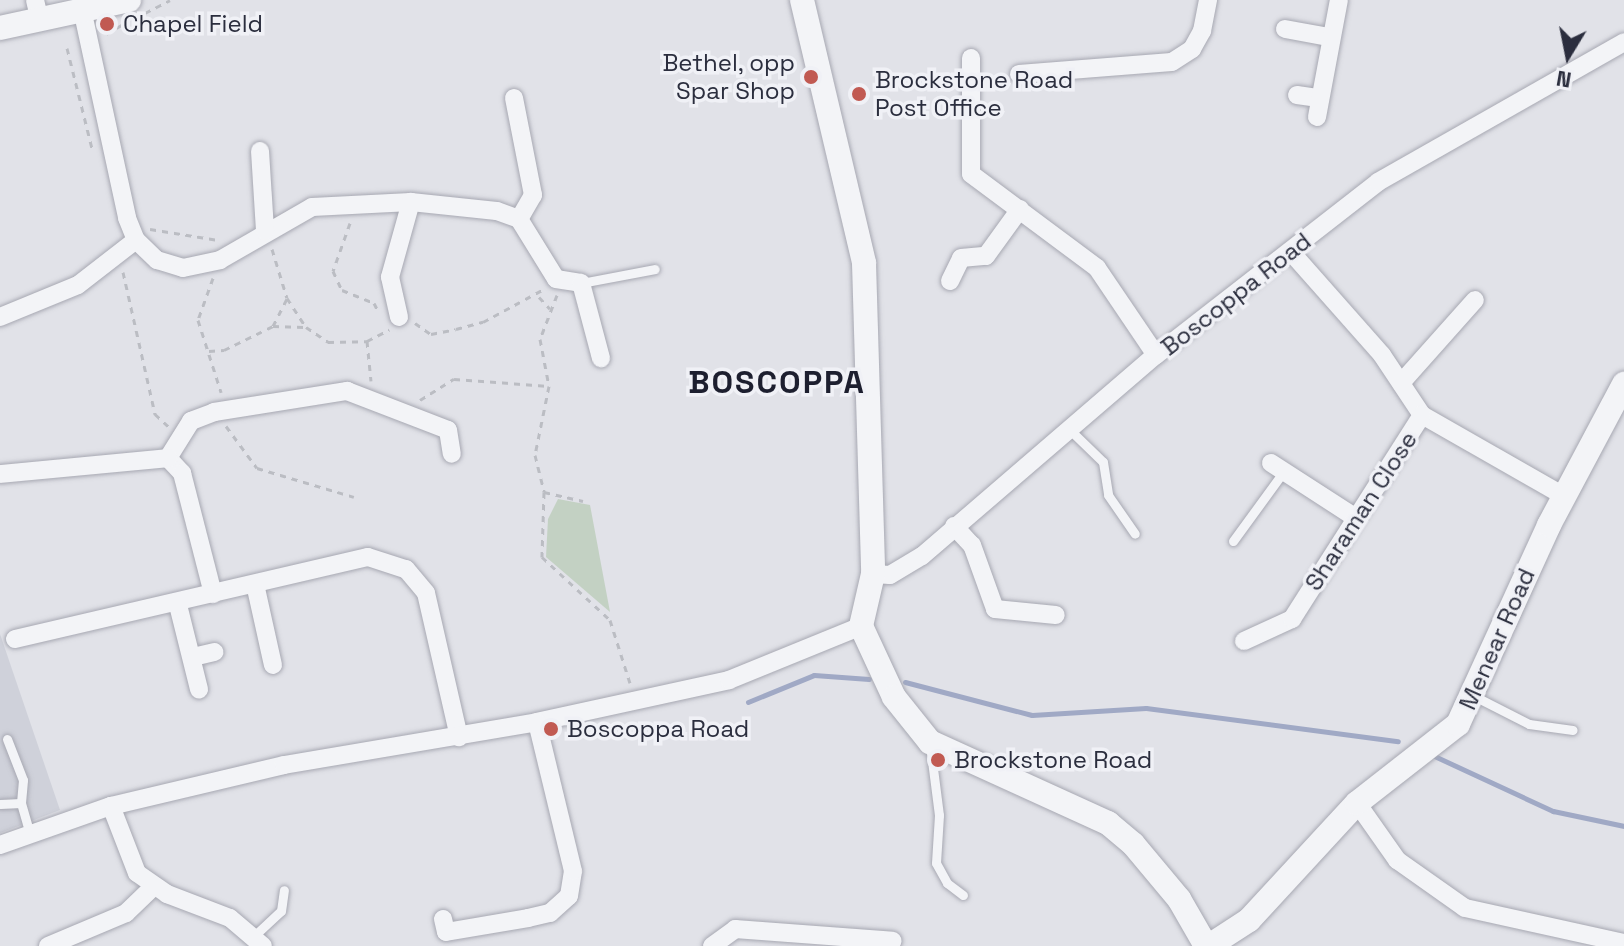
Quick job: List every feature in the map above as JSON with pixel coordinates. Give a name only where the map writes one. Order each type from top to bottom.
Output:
[{"type":"street","points":[[0,28],[37,9],[82,9],[129,0]]},
{"type":"street","points":[[802,0],[864,263],[873,574],[861,626],[894,697],[930,742],[1108,823],[1133,844],[1179,899],[1208,946]]},
{"type":"street","points":[[1027,67],[1172,62],[1192,49],[1202,31],[1208,0]]},
{"type":"street","points":[[1297,95],[1318,108],[1329,37],[1339,0]]},
{"type":"street","points":[[82,9],[133,233],[157,260],[183,268],[220,260],[265,231],[312,207],[411,202],[497,211],[519,219],[556,279],[581,283],[601,358]]},
{"type":"street","points":[[1285,29],[1329,37]]},
{"type":"street","name":"Boscoppa Road","points":[[873,574],[904,569],[1156,355],[1378,182],[1624,42]]},
{"type":"street","points":[[971,58],[971,174],[1097,268],[1156,355]]},
{"type":"street","points":[[514,98],[533,195],[519,219]]},
{"type":"street","points":[[260,151],[265,231]]},
{"type":"street","points":[[396,324],[390,277],[411,202]]},
{"type":"street","points":[[950,281],[961,258],[986,256],[1020,209]]},
{"type":"street","points":[[0,317],[52,300],[118,254],[133,233]]},
{"type":"street","points":[[1291,252],[1401,383],[1422,415]]},
{"type":"street","points":[[1401,383],[1475,300]]},
{"type":"street","name":"Menear Road","points":[[1208,946],[1249,920],[1357,803],[1458,724],[1564,496],[1624,384]]},
{"type":"street","points":[[168,458],[177,435],[191,421],[214,412],[347,391],[448,430],[452,454]]},
{"type":"street","name":"Sharaman Close","points":[[1244,641],[1292,619],[1422,415],[1564,496]]},
{"type":"street","points":[[0,474],[168,458]]},
{"type":"street","points":[[168,458],[186,485],[213,594]]},
{"type":"street","points":[[1277,467],[1356,518]]},
{"type":"street","points":[[954,526],[972,545],[995,609],[1056,615]]},
{"type":"street","points":[[15,639],[178,605],[368,557],[406,569],[426,593],[459,737]]},
{"type":"street","points":[[255,584],[258,640],[273,665]]},
{"type":"street","points":[[178,605],[199,689]]},
{"type":"street","points":[[0,845],[111,806],[284,765],[459,737],[729,680],[861,626]]},
{"type":"street","points":[[193,657],[214,652]]},
{"type":"street","points":[[443,919],[446,932],[514,920],[550,913],[569,896],[573,871],[537,722]]},
{"type":"street","points":[[1357,803],[1397,860],[1465,908],[1624,943]]},
{"type":"street","points":[[111,806],[128,856],[154,886],[230,918],[259,940]]},
{"type":"street","points":[[48,946],[126,913],[154,886]]},
{"type":"street","points":[[712,946],[735,929],[867,942],[893,941]]},
{"type":"lane","points":[[581,283],[655,269]]},
{"type":"lane","points":[[1069,429],[1103,462],[1108,495],[1135,534]]},
{"type":"lane","points":[[1233,541],[1277,467]]},
{"type":"lane","points":[[1472,695],[1529,724],[1573,730]]},
{"type":"lane","points":[[7,739],[23,780],[21,803],[30,834]]},
{"type":"lane","points":[[930,742],[939,815],[936,863],[947,883],[963,895]]},
{"type":"lane","points":[[0,804],[21,803]]},
{"type":"lane","points":[[259,940],[281,911],[284,890]]},
{"type":"path","points":[[356,205],[333,271],[342,290],[374,303],[396,324]]},
{"type":"path","points":[[265,231],[287,298],[306,327],[328,342],[367,341],[396,324],[423,325],[431,334],[483,322],[538,296],[556,279]]},
{"type":"path","points":[[133,233],[245,244]]},
{"type":"path","points":[[118,254],[155,414],[177,435]]},
{"type":"path","points":[[220,260],[198,320],[221,391]]},
{"type":"path","points":[[538,296],[550,309],[540,339],[549,386],[535,455],[544,492],[542,557],[610,620],[636,702]]},
{"type":"path","points":[[273,326],[287,298]]},
{"type":"path","points":[[209,351],[224,350],[273,326],[306,327]]},
{"type":"path","points":[[367,341],[379,401],[419,400],[454,379],[549,386]]},
{"type":"path","points":[[214,412],[257,468],[354,497]]},
{"type":"path","points":[[544,492],[583,501]]},
{"type":"shaded area","points":[[0,634],[60,810],[0,833]]},
{"type":"green space","points":[[558,499],[590,505],[610,612],[546,557],[548,519]]},
{"type":"waterway","points":[[748,702],[814,675],[869,679]]},
{"type":"waterway","points":[[905,682],[1032,715],[1146,708],[1398,741]]},
{"type":"waterway","points":[[1430,754],[1553,811],[1624,826]]},
{"type":"place","name":"Chapel Field","points":[[107,24]]},
{"type":"place","name":"Bethel, opp Spar Shop","points":[[811,77]]},
{"type":"place","name":"Brockstone Road Post Office","points":[[859,94]]},
{"type":"place","name":"Boscoppa Road","points":[[551,729]]},
{"type":"place","name":"Brockstone Road","points":[[938,760]]},
{"type":"district","name":"BOSCOPPA","points":[[777,382]]}]
